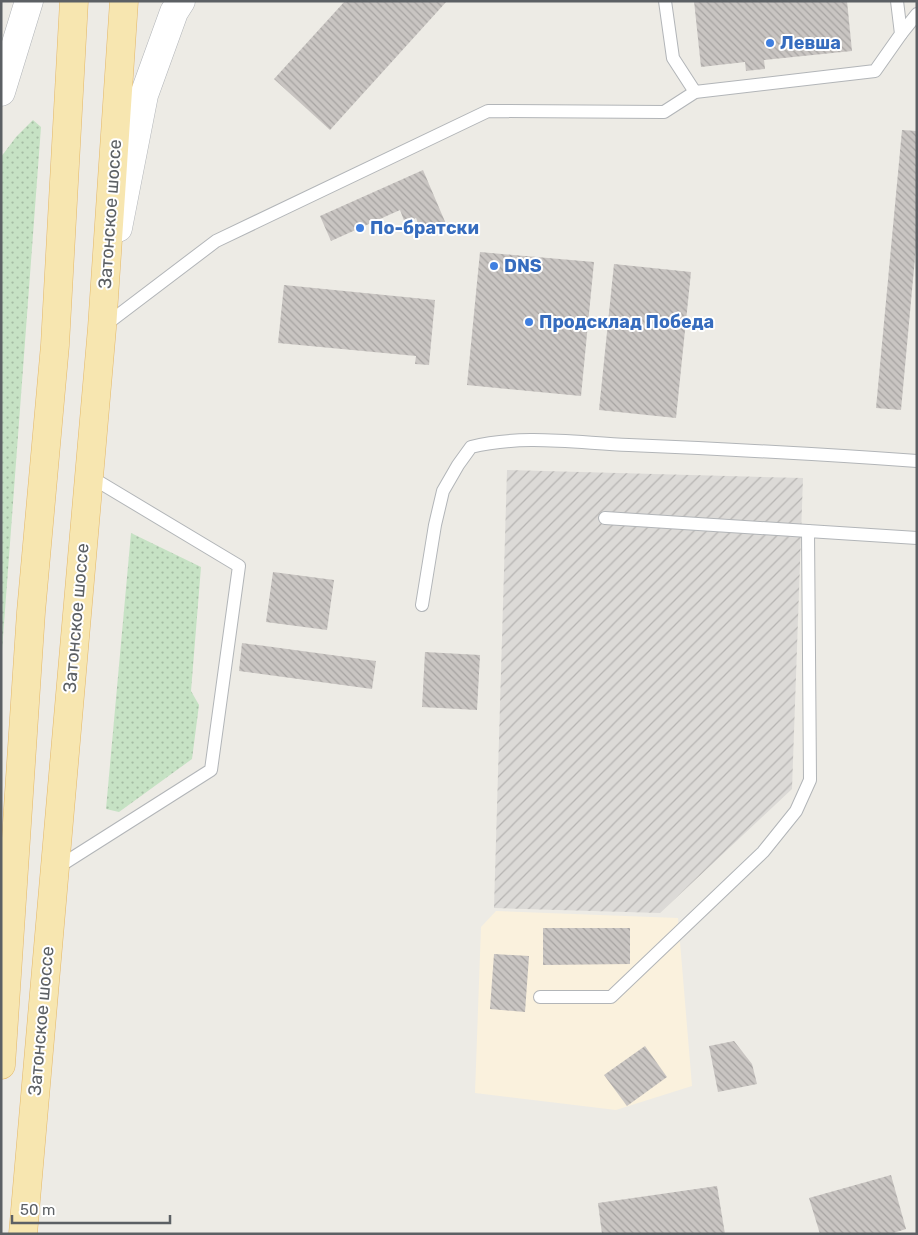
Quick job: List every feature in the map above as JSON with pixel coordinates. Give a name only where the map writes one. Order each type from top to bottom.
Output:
[{"type":"main road","points":[[1,92],[29,1]]},
{"type":"main road","name":"Затонское шоссе","points":[[1,1064],[31,612],[55,345],[74,1]]},
{"type":"main road","name":"Затонское шоссе","points":[[23,1234],[102,319],[124,1]]},
{"type":"main road","points":[[102,319],[144,95],[174,12],[181,1]]},
{"type":"lane","points":[[666,1],[674,58],[695,92]]},
{"type":"lane","points":[[897,1],[901,34]]},
{"type":"lane","points":[[102,319],[216,241],[488,111],[664,112],[695,92],[875,71],[917,14]]},
{"type":"lane","points":[[422,605],[435,525],[443,491],[471,447],[487,443],[531,439],[600,444],[794,452],[917,461]]},
{"type":"lane","points":[[55,869],[211,770],[239,566],[89,476]]},
{"type":"lane","points":[[605,518],[917,538]]},
{"type":"lane","points":[[540,997],[611,997],[764,852],[796,811],[810,780],[808,531]]},
{"type":"shaded area","points":[[507,470],[803,478],[792,789],[660,913],[494,908]]},
{"type":"shaded area","points":[[496,911],[678,918],[692,1086],[616,1110],[475,1093],[481,927]]},
{"type":"green space","points":[[33,120],[41,127],[1,664],[1,157],[16,137]]},
{"type":"green space","points":[[131,533],[201,567],[191,691],[199,705],[192,759],[119,812],[106,809]]},
{"type":"building","points":[[345,1],[447,1],[330,130],[274,79]]},
{"type":"building","points":[[694,1],[847,1],[852,51],[764,60],[765,69],[746,71],[745,62],[701,67]]},
{"type":"building","points":[[902,130],[917,131],[917,236],[901,410],[876,408]]},
{"type":"building","points":[[423,170],[446,224],[423,235],[416,218],[405,223],[400,210],[331,241],[320,216]]},
{"type":"building","points":[[480,252],[594,262],[581,396],[467,385]]},
{"type":"building","points":[[614,264],[691,272],[676,418],[599,410]]},
{"type":"building","points":[[284,285],[435,300],[429,365],[415,364],[416,356],[278,343]]},
{"type":"building","points":[[273,572],[334,580],[327,630],[266,622]]},
{"type":"building","points":[[242,643],[376,661],[372,689],[239,671]]},
{"type":"building","points":[[425,652],[480,655],[477,710],[422,707]]},
{"type":"building","points":[[543,928],[630,928],[630,964],[543,965]]},
{"type":"building","points":[[494,954],[529,956],[525,1012],[490,1009]]},
{"type":"building","points":[[734,1041],[752,1064],[757,1084],[718,1092],[709,1046]]},
{"type":"building","points":[[645,1046],[667,1077],[627,1106],[604,1075]]},
{"type":"building","points":[[891,1175],[906,1229],[890,1234],[820,1234],[809,1198]]},
{"type":"building","points":[[717,1186],[725,1234],[602,1234],[598,1203]]},
{"type":"place","name":"Левша","points":[[770,43]]},
{"type":"place","name":"По-братски","points":[[360,228]]},
{"type":"place","name":"DNS","points":[[494,266]]},
{"type":"place","name":"Продсклад Победа","points":[[529,322]]}]
